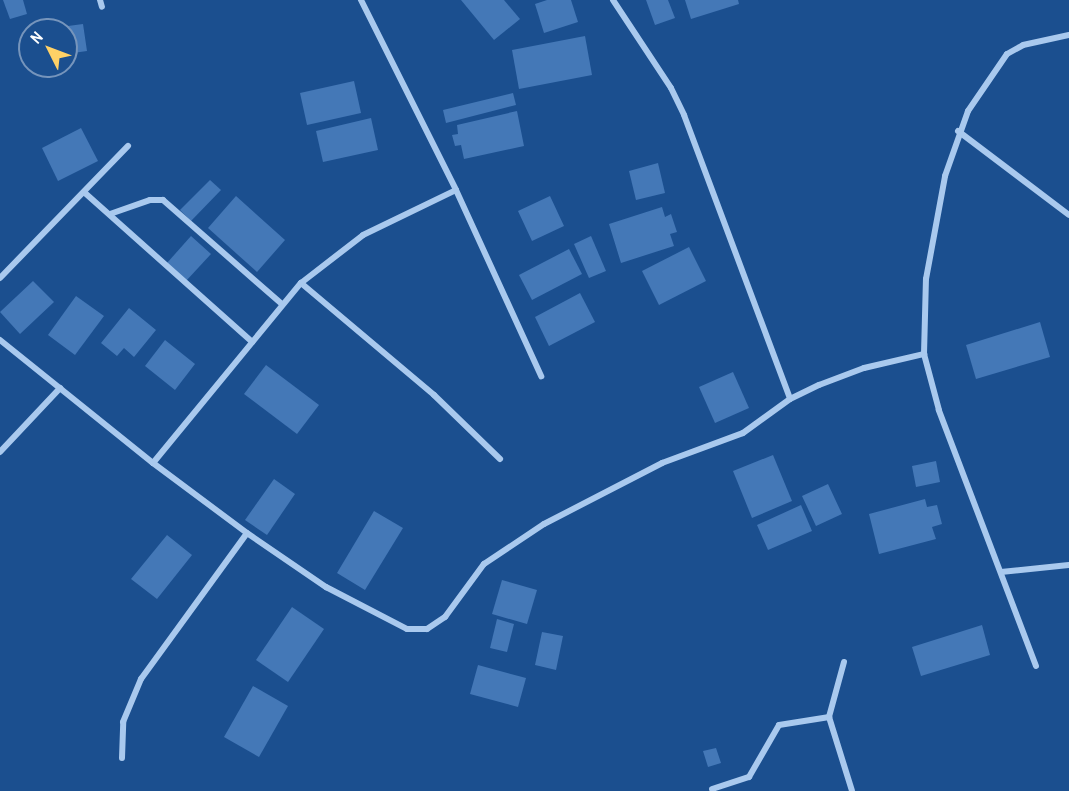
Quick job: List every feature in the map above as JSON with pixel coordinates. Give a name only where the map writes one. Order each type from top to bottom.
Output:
[{"type":"street","points":[[361,0],[456,190],[541,376]]},
{"type":"street","points":[[613,0],[671,88],[684,115],[790,399]]},
{"type":"street","points":[[1036,666],[952,448],[924,354],[926,279],[945,176],[958,131],[1007,54],[1023,45],[1069,35]]},
{"type":"street","points":[[958,131],[1069,215]]},
{"type":"street","points":[[0,278],[85,194],[128,146]]},
{"type":"street","points":[[153,463],[301,283],[363,235],[456,190]]},
{"type":"street","points":[[85,194],[252,342]]},
{"type":"street","points":[[110,214],[150,200],[163,201],[282,304]]},
{"type":"street","points":[[301,283],[434,395],[500,459]]},
{"type":"street","points":[[0,340],[153,463],[247,533],[326,587],[407,628],[427,629],[446,616],[484,564],[508,545],[662,463],[743,433],[790,399],[864,368],[924,354]]},
{"type":"street","points":[[0,452],[60,388]]},
{"type":"street","points":[[122,758],[123,722],[145,671],[247,533]]},
{"type":"street","points":[[1001,572],[1069,565]]},
{"type":"street","points":[[844,662],[829,717],[852,791]]},
{"type":"street","points":[[712,789],[749,777],[779,725],[829,717]]},
{"type":"building","points":[[3,0],[23,0],[27,14],[10,19]]},
{"type":"building","points":[[461,0],[504,0],[520,19],[494,40]]},
{"type":"building","points":[[547,0],[571,0],[578,22],[544,33],[535,4]]},
{"type":"building","points":[[646,0],[668,0],[675,18],[655,25]]},
{"type":"building","points":[[685,0],[738,0],[739,4],[691,19]]},
{"type":"building","points":[[83,24],[87,51],[78,52],[78,25]]},
{"type":"building","points":[[585,36],[592,75],[519,89],[512,50]]},
{"type":"building","points":[[354,81],[361,113],[307,125],[300,93]]},
{"type":"building","points":[[513,93],[516,105],[446,123],[443,110]]},
{"type":"building","points":[[517,111],[524,146],[464,159],[461,145],[455,146],[452,135],[458,134],[457,125]]},
{"type":"building","points":[[371,118],[378,150],[323,162],[316,131]]},
{"type":"building","points":[[81,128],[98,161],[58,181],[42,148]]},
{"type":"building","points":[[658,163],[665,193],[636,200],[629,171]]},
{"type":"building","points":[[210,180],[221,190],[191,221],[180,210]]},
{"type":"building","points":[[236,196],[285,240],[257,272],[208,228]]},
{"type":"building","points":[[550,196],[564,226],[532,241],[518,211]]},
{"type":"building","points":[[662,207],[665,217],[671,214],[677,232],[670,234],[674,246],[621,263],[609,224]]},
{"type":"building","points":[[191,236],[211,254],[186,281],[167,263]]},
{"type":"building","points":[[591,236],[606,271],[589,278],[574,244]]},
{"type":"building","points":[[689,247],[706,281],[659,305],[642,271]]},
{"type":"building","points":[[569,249],[582,274],[532,300],[519,275]]},
{"type":"building","points":[[33,281],[54,302],[20,334],[0,312]]},
{"type":"building","points":[[580,293],[595,322],[549,346],[535,317]]},
{"type":"building","points":[[76,296],[104,316],[75,355],[48,335]]},
{"type":"building","points":[[129,308],[156,330],[134,357],[124,348],[117,356],[101,343]]},
{"type":"building","points":[[1040,322],[1050,357],[976,379],[966,345]]},
{"type":"building","points":[[165,340],[195,364],[175,390],[145,366]]},
{"type":"building","points":[[266,365],[319,405],[297,434],[244,394]]},
{"type":"building","points":[[733,372],[749,408],[715,423],[699,387]]},
{"type":"building","points":[[773,455],[792,501],[752,518],[733,471]]},
{"type":"building","points":[[936,461],[940,482],[916,487],[912,466]]},
{"type":"building","points":[[274,479],[295,494],[267,535],[245,520]]},
{"type":"building","points":[[828,484],[842,514],[816,526],[802,496]]},
{"type":"building","points":[[925,499],[927,507],[937,505],[942,524],[932,527],[936,539],[879,554],[869,514]]},
{"type":"building","points":[[801,505],[812,531],[768,550],[757,525]]},
{"type":"building","points":[[374,511],[403,528],[365,590],[337,573]]},
{"type":"building","points":[[167,535],[192,555],[157,599],[131,579]]},
{"type":"building","points":[[502,580],[537,590],[527,624],[492,614]]},
{"type":"building","points":[[292,607],[324,629],[288,682],[256,660]]},
{"type":"building","points":[[497,619],[514,624],[507,652],[490,648]]},
{"type":"building","points":[[982,625],[990,655],[921,676],[912,647]]},
{"type":"building","points":[[542,632],[563,636],[556,670],[535,665]]},
{"type":"building","points":[[478,665],[526,678],[518,707],[470,694]]},
{"type":"building","points":[[253,686],[288,706],[259,757],[224,737]]},
{"type":"building","points":[[716,748],[721,763],[708,767],[703,751]]}]
